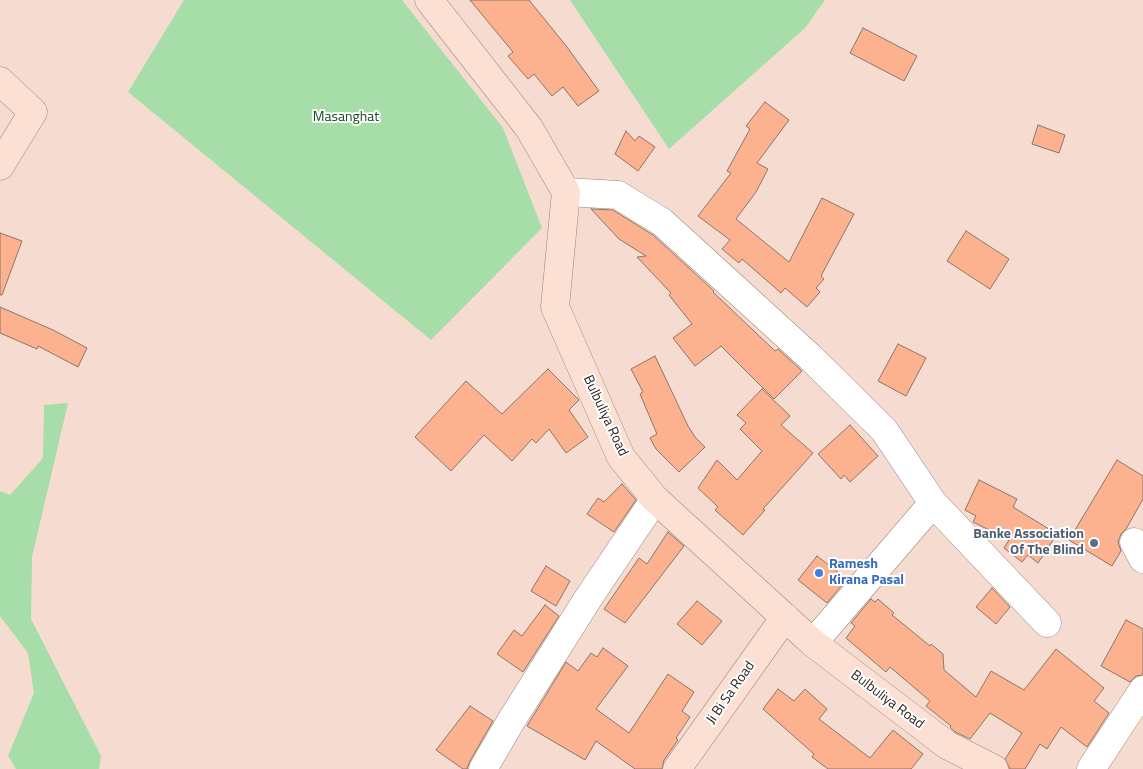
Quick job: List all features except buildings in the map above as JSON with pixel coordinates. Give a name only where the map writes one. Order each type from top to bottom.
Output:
[{"type":"main road","points":[[429,0],[530,128],[566,192]]},
{"type":"main road","points":[[0,80],[33,112],[0,166]]},
{"type":"main road","name":"Bulbuliya Road","points":[[566,192],[555,307],[621,457],[655,499],[813,643],[947,745],[994,769]]},
{"type":"main road","name":"Ji Bi Sa Road","points":[[677,769],[785,617]]},
{"type":"street","points":[[566,192],[618,196],[662,222],[810,357],[884,430],[933,503],[1047,623]]},
{"type":"street","points":[[483,769],[510,721],[582,608],[655,499]]},
{"type":"street","points":[[813,643],[933,503]]},
{"type":"street","points":[[1091,769],[1143,690]]},
{"type":"green space","name":"Masanghat","points":[[184,0],[402,0],[503,128],[542,228],[431,340],[128,92]]},
{"type":"green space","points":[[570,0],[825,0],[805,28],[669,149]]},
{"type":"green space","points":[[68,403],[32,557],[31,619],[101,756],[99,769],[16,769],[8,756],[34,693],[28,653],[0,616],[0,491],[10,495],[43,458],[44,405]]},
{"type":"place","name":"Banke Association Of The Blind","points":[[1094,543]]},
{"type":"place","name":"Ramesh Kirana Pasal","points":[[819,573]]}]
